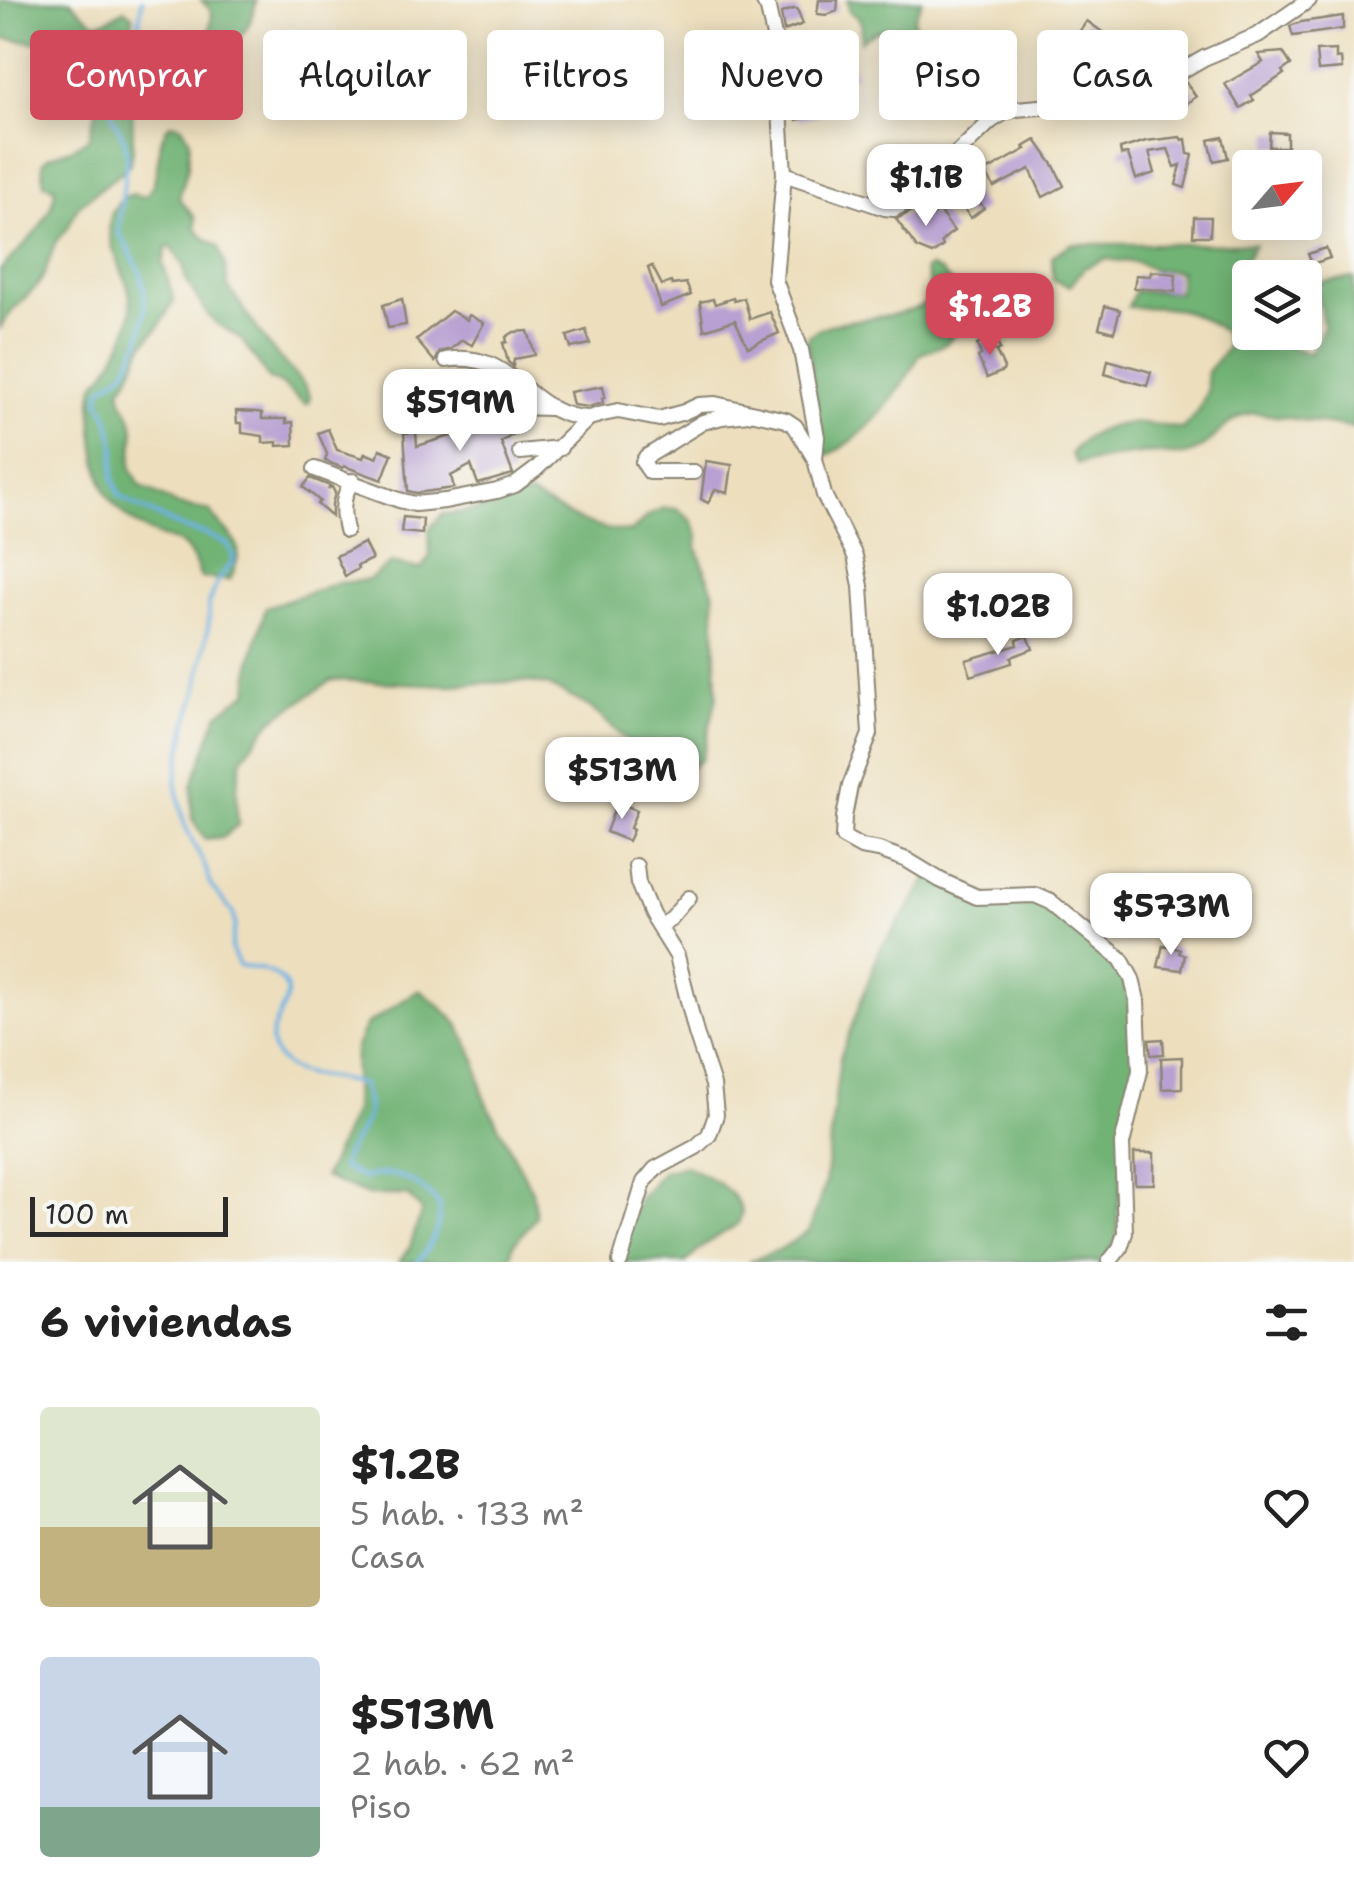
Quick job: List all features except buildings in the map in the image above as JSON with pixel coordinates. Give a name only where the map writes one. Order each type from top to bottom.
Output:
[{"type":"street","points":[[763,0],[776,45],[784,174],[775,280],[801,350],[817,438],[815,459]]},
{"type":"street","points":[[784,174],[894,209],[1004,112],[1088,103],[1161,83],[1204,58],[1258,35],[1309,0]]},
{"type":"street","points":[[446,360],[488,362],[550,408],[572,418],[618,412],[659,419],[699,404],[715,404],[786,420],[795,426],[815,459],[824,495],[855,556],[861,586],[870,734],[850,786],[844,837],[861,847],[907,860],[977,897],[1035,895],[1051,902],[1109,947],[1132,979],[1137,1000],[1140,1071],[1122,1144],[1124,1233],[1120,1248],[1109,1262]]},
{"type":"street","points":[[474,406],[550,408]]},
{"type":"street","points":[[694,472],[650,472],[643,462],[704,422],[754,413]]},
{"type":"street","points":[[315,469],[415,504],[445,501],[515,485],[589,418]]},
{"type":"street","points":[[520,452],[560,448]]},
{"type":"street","points":[[346,530],[343,504],[353,482]]},
{"type":"street","points":[[620,1262],[644,1182],[655,1169],[696,1147],[709,1135],[716,1115],[713,1085],[677,956],[650,914],[636,866]]},
{"type":"street","points":[[660,926],[689,898]]},
{"type":"green space","points":[[0,0],[71,0],[95,22],[107,20],[124,9],[133,16],[132,30],[30,30],[30,42],[0,38]]},
{"type":"green space","points":[[201,0],[256,0],[243,33],[243,30],[210,30],[209,8]]},
{"type":"green space","points":[[847,0],[922,0],[914,19],[916,27],[879,30],[861,41],[859,18],[850,12]]},
{"type":"green space","points":[[94,120],[132,120],[129,166],[78,206],[55,243],[38,285],[0,328],[0,270],[43,222],[53,199],[55,187],[44,184],[44,163],[54,154],[89,138]]},
{"type":"green space","points":[[172,123],[182,126],[190,140],[188,167],[179,198],[195,218],[203,237],[218,246],[228,287],[310,397],[305,404],[269,379],[241,339],[207,314],[186,280],[183,265],[167,247],[163,263],[174,301],[143,345],[120,389],[134,429],[131,468],[140,485],[178,505],[210,511],[238,548],[230,580],[201,578],[183,545],[147,530],[119,509],[104,488],[94,442],[95,385],[118,351],[131,311],[128,287],[111,240],[111,216],[124,197],[145,197],[151,189],[162,137]]},
{"type":"green space","points":[[1072,244],[1255,244],[1245,260],[1232,260],[1232,350],[1299,350],[1310,354],[1312,350],[1322,350],[1322,282],[1354,278],[1354,428],[1256,413],[1237,419],[1189,454],[1140,454],[1077,464],[1071,454],[1076,447],[1107,428],[1140,423],[1182,429],[1198,412],[1207,391],[1207,372],[1227,348],[1224,332],[1189,312],[1128,307],[1135,291],[1179,292],[1179,271],[1105,259],[1084,268],[1070,286],[1053,280],[1052,256]]},
{"type":"green space","points":[[930,267],[940,271],[965,297],[955,333],[946,344],[920,354],[881,412],[855,438],[827,455],[822,448],[807,337],[833,324],[918,307],[932,299],[925,270]]},
{"type":"green space","points":[[528,494],[578,519],[617,531],[631,532],[664,508],[678,509],[692,521],[698,536],[697,548],[714,594],[717,696],[702,759],[692,767],[656,777],[630,767],[629,742],[590,707],[547,685],[523,681],[449,685],[332,680],[272,720],[242,758],[237,787],[239,824],[223,837],[205,839],[192,819],[192,785],[218,714],[248,692],[251,661],[266,607],[338,583],[369,580],[391,563],[421,569],[430,556],[429,529],[443,514],[487,508]]},
{"type":"green space","points":[[929,876],[1002,901],[1049,908],[1110,953],[1121,969],[1132,1016],[1136,1068],[1117,1240],[1103,1262],[748,1262],[779,1250],[809,1231],[825,1184],[840,1058],[880,949]]},
{"type":"green space","points":[[419,990],[458,1024],[476,1060],[483,1096],[532,1191],[536,1217],[513,1245],[510,1262],[399,1262],[410,1247],[422,1210],[407,1195],[368,1195],[324,1177],[354,1111],[355,1049],[366,1025]]},
{"type":"green space","points":[[685,1165],[732,1195],[742,1212],[738,1224],[686,1262],[618,1262],[638,1200],[663,1171]]},
{"type":"waterway","points":[[142,0],[135,54],[119,72],[110,101],[113,118],[125,140],[127,158],[118,231],[140,271],[145,313],[139,343],[125,371],[101,389],[99,400],[108,417],[115,447],[113,478],[120,496],[186,529],[227,544],[233,555],[233,562],[218,580],[209,604],[197,691],[176,782],[184,823],[211,886],[233,913],[231,949],[239,965],[270,972],[285,984],[287,995],[271,1041],[275,1054],[294,1071],[362,1085],[368,1111],[342,1167],[363,1178],[385,1174],[406,1179],[440,1206],[434,1236],[418,1262]]}]
